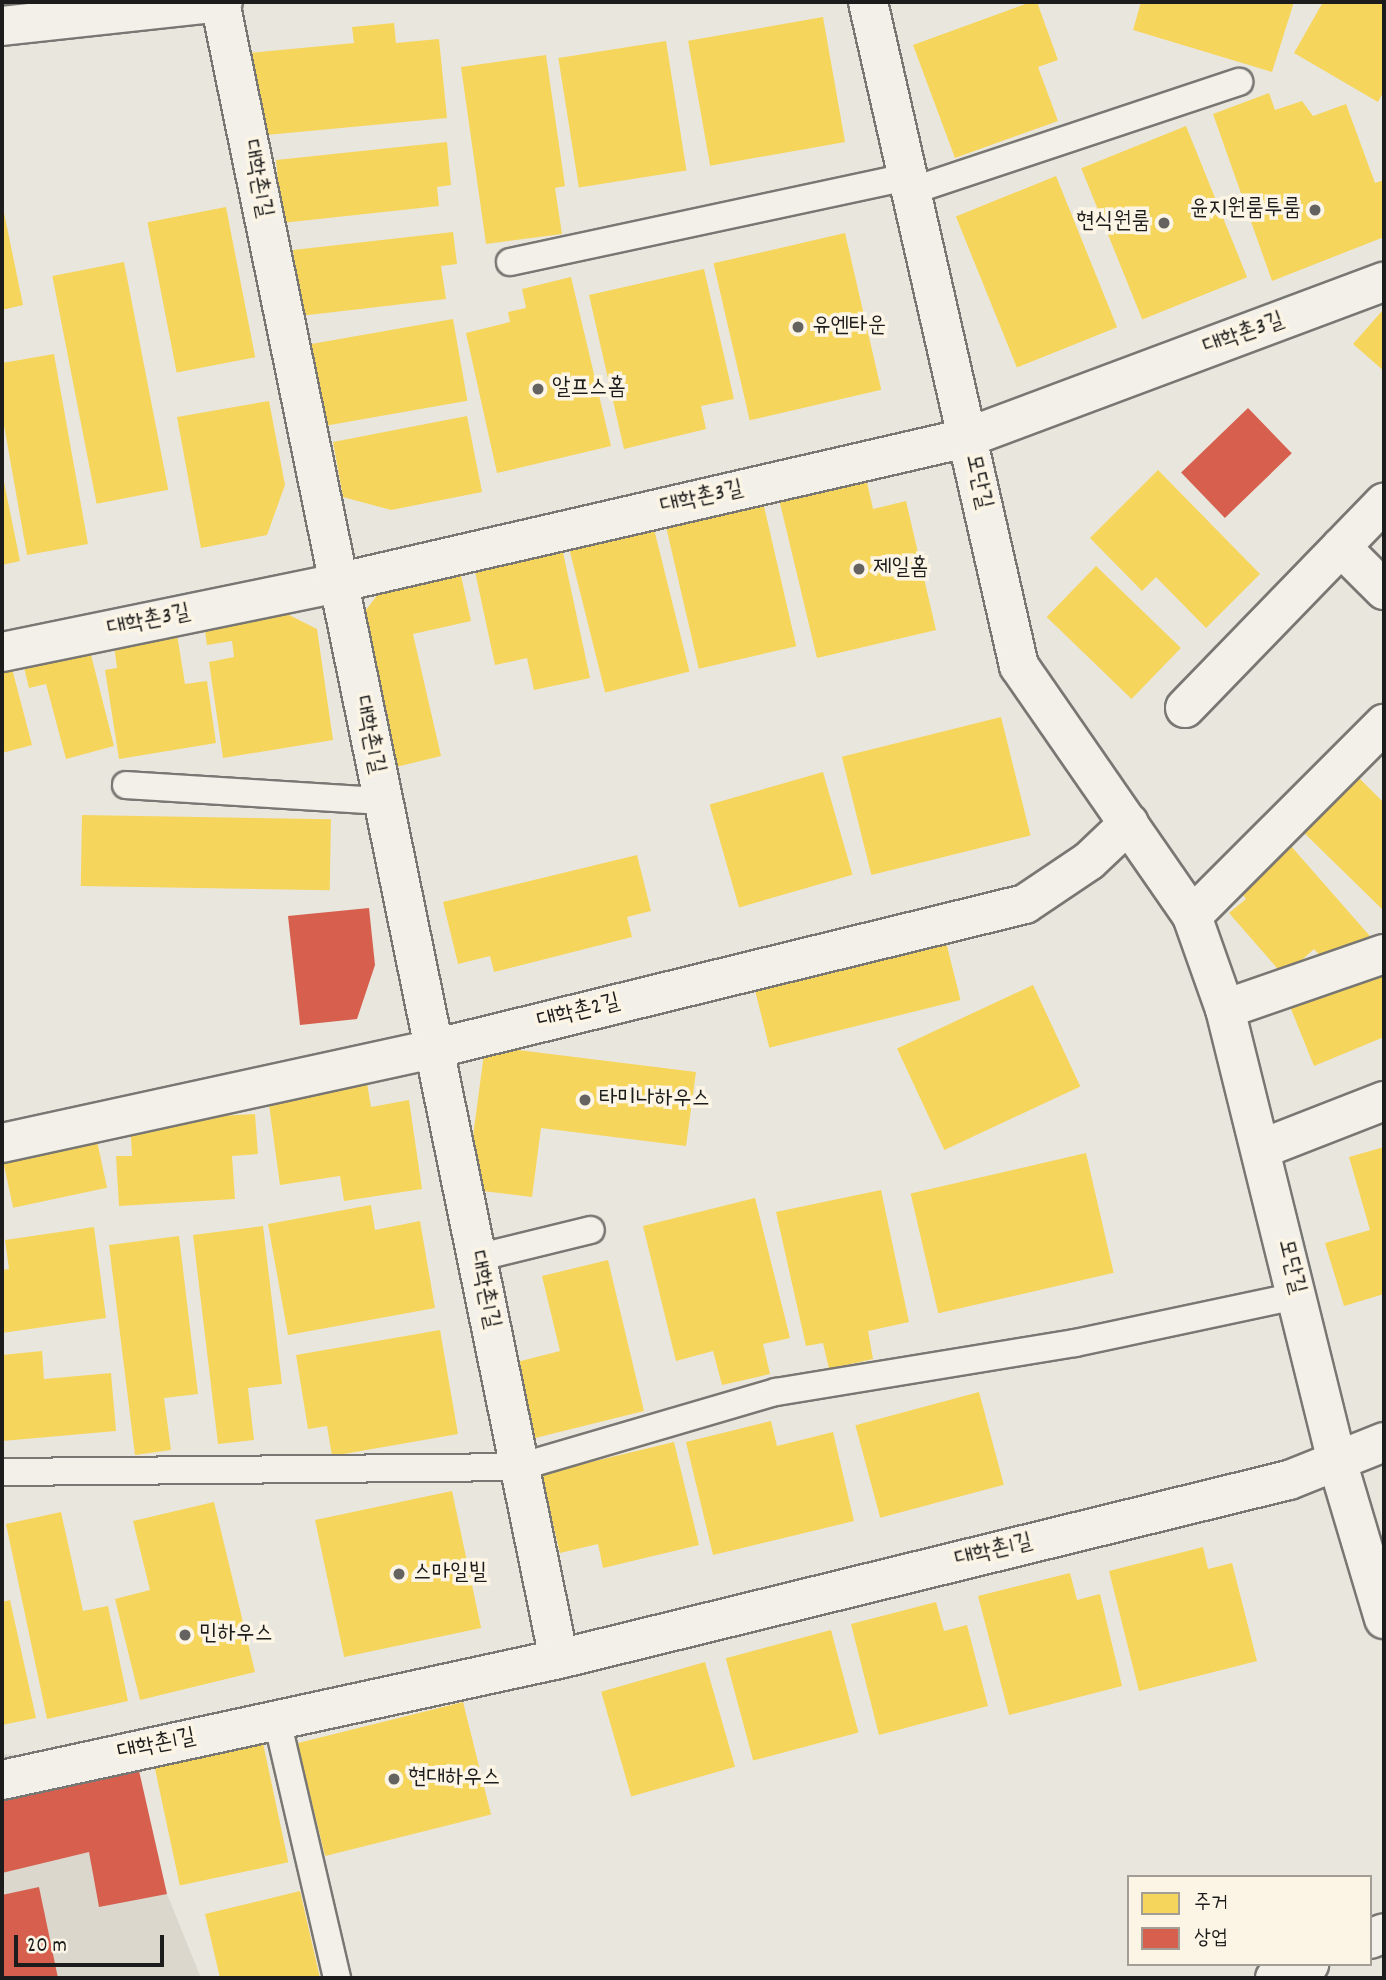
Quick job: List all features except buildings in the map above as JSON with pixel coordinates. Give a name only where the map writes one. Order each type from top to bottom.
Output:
[{"type":"street","points":[[2,26],[221,2]]},
{"type":"street","name":"대학촌1길","points":[[221,2],[337,583],[559,1659]]},
{"type":"street","name":"모단길","points":[[868,2],[1019,666],[1192,916],[1225,1009],[1338,1461],[1384,1619]]},
{"type":"street","name":"대학촌3길","points":[[2,652],[337,583],[966,438],[1384,282]]},
{"type":"street","points":[[1185,708],[1384,503]]},
{"type":"street","points":[[1341,547],[1384,590]]},
{"type":"street","points":[[1192,916],[1384,724]]},
{"type":"street","name":"대학촌2길","points":[[2,1143],[433,1049],[1025,904],[1089,862],[1129,823]]},
{"type":"street","points":[[1225,1009],[1345,973],[1384,954]]},
{"type":"street","points":[[1261,1149],[1384,1101]]},
{"type":"street","name":"대학촌1길","points":[[2,1780],[559,1659],[1289,1480],[1384,1442]]},
{"type":"street","points":[[1275,1978],[1304,1966]]},
{"type":"lane","points":[[510,262],[909,184],[1239,82]]},
{"type":"lane","points":[[126,785],[382,801]]},
{"type":"lane","points":[[476,1258],[591,1230]]},
{"type":"lane","points":[[2,1472],[519,1467],[776,1392],[1075,1343],[1297,1296]]},
{"type":"lane","points":[[277,1720],[337,1978]]},
{"type":"shaded area","points":[[2,1754],[137,1762],[167,1894],[201,1978],[2,1978]]},
{"type":"place","name":"윤지원룸투룸","points":[[1315,210]]},
{"type":"place","name":"현식원룸","points":[[1164,223]]},
{"type":"place","name":"유엔타운","points":[[798,327]]},
{"type":"place","name":"알프스홈","points":[[538,389]]},
{"type":"place","name":"제일홈","points":[[859,569]]},
{"type":"place","name":"타미나하우스","points":[[585,1100]]},
{"type":"place","name":"스마일빌","points":[[399,1574]]},
{"type":"place","name":"민하우스","points":[[185,1635]]},
{"type":"place","name":"현대하우스","points":[[394,1779]]}]
